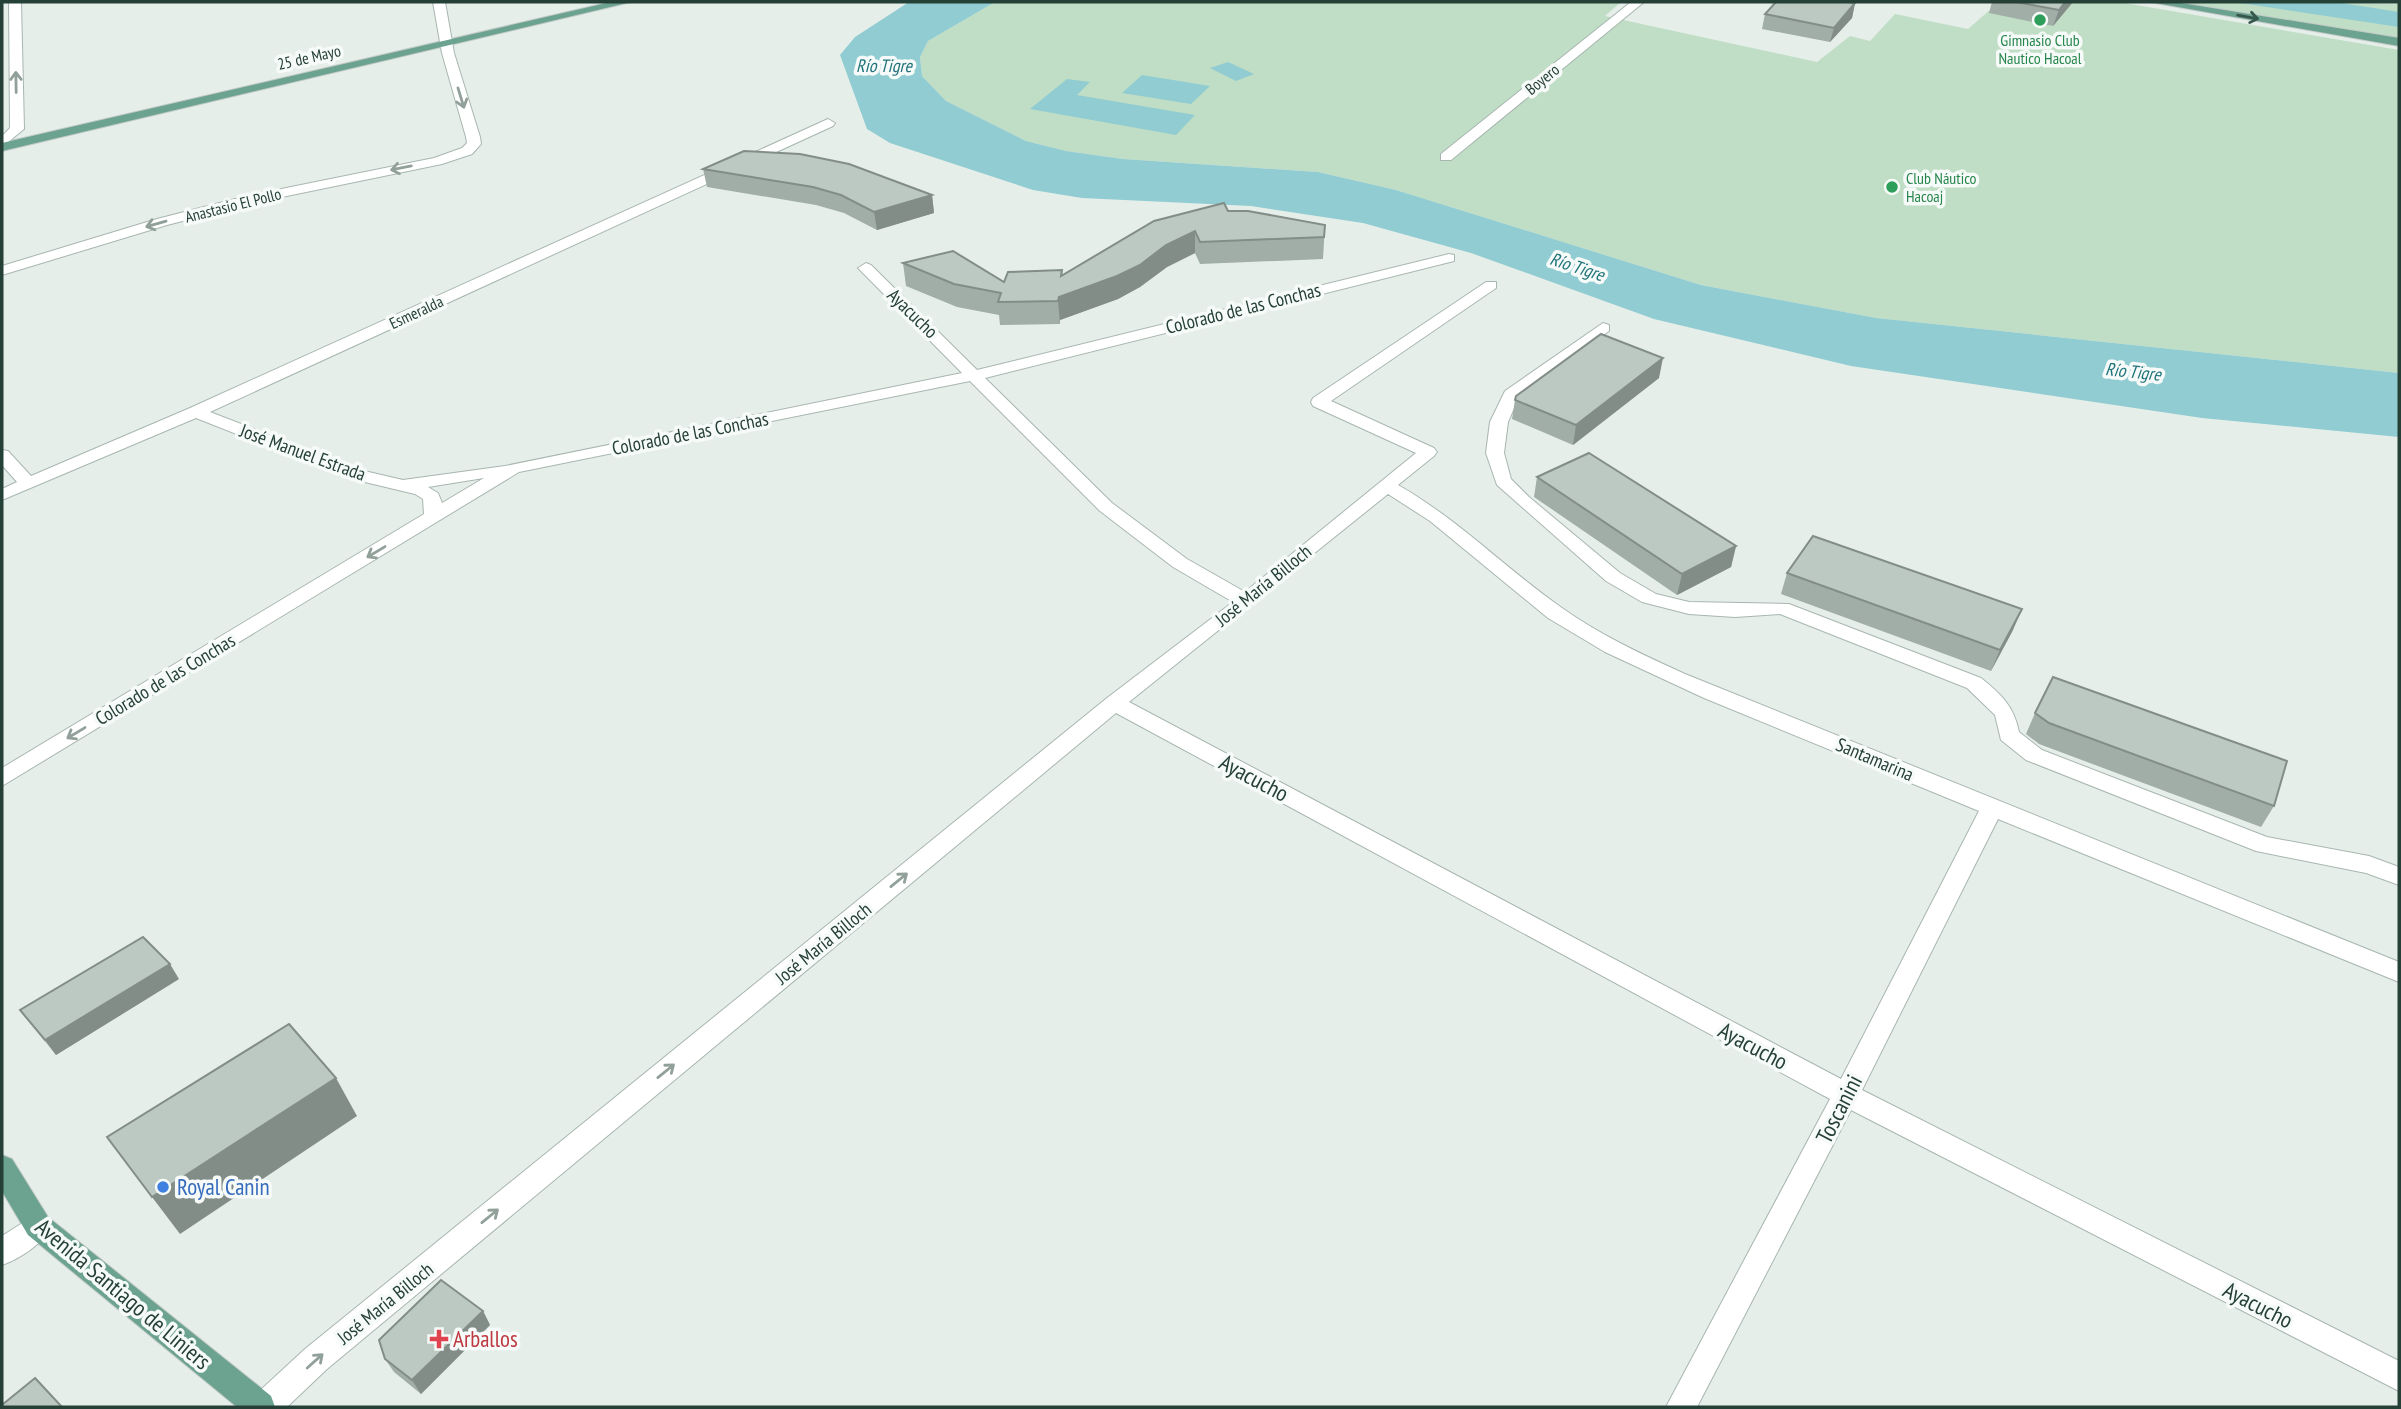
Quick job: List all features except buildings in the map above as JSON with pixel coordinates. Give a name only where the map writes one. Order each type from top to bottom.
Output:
[{"type":"main road","name":"25 de Mayo","points":[[2,145],[625,2]]},
{"type":"main road","points":[[2157,2],[2399,42]]},
{"type":"main road","name":"Avenida Santiago de Liniers","points":[[2,1167],[38,1226],[263,1407]]},
{"type":"street","points":[[2,145],[17,129],[15,2]]},
{"type":"street","points":[[439,2],[446,43]]},
{"type":"street","name":"Boyero","points":[[1446,157],[1638,2]]},
{"type":"street","name":"Anastasio El Pollo","points":[[2,271],[239,202],[437,161],[467,151],[474,144],[473,138],[446,43]]},
{"type":"street","name":"Esmeralda","points":[[2,495],[196,412],[828,123]]},
{"type":"street","name":"Colorado de las Conchas","points":[[2,778],[513,468],[976,375],[1449,258]]},
{"type":"street","name":"Ayacucho","points":[[866,268],[976,375],[1106,508],[1180,563],[1246,601]]},
{"type":"street","name":"José María Billoch","points":[[263,1407],[316,1359],[1114,703],[1246,601],[1428,452],[1319,402],[1491,285]]},
{"type":"street","points":[[1603,328],[1513,391],[1499,422],[1495,453],[1503,481],[1613,577],[1649,598],[1689,608],[1735,611],[1782,608],[1974,683],[1996,701],[2006,714],[2009,735],[2034,755],[2264,845],[2369,865],[2399,876]]},
{"type":"street","name":"José Manuel Estrada","points":[[196,412],[354,474],[403,485],[432,497],[434,517]]},
{"type":"street","points":[[2,456],[27,483]]},
{"type":"street","points":[[403,485],[513,468]]},
{"type":"street","name":"Santamarina","points":[[1385,485],[1419,503],[1523,590],[1581,630],[1652,665],[1992,808],[2399,972]]},
{"type":"street","name":"Ayacucho","points":[[1114,703],[1846,1095],[2399,1377]]},
{"type":"street","name":"Toscanini","points":[[1682,1407],[1846,1095],[1992,808]]},
{"type":"street","points":[[2,1251],[38,1226]]},
{"type":"green space","name":"Club Náutico Hacoaj","points":[[995,2],[1621,2],[1605,16],[1817,62],[1850,36],[1870,41],[1895,14],[1968,29],[1999,2],[2119,2],[2399,50],[2399,373],[1876,318],[1701,285],[1396,190],[1318,172],[1123,159],[1066,151],[1026,141],[946,101],[922,76],[920,57],[928,41]]},
{"type":"green space","points":[[2172,2],[2399,4],[2399,40]]},
{"type":"water","name":"Río Tigre","points":[[909,2],[995,2],[928,41],[920,57],[922,76],[946,101],[1026,141],[1066,151],[1123,159],[1318,172],[1396,190],[1701,285],[1876,318],[2399,373],[2399,437],[2202,418],[1851,366],[1654,319],[1471,253],[1363,223],[1251,206],[1082,198],[1033,190],[890,143],[867,129],[840,55],[855,37]]},
{"type":"water","points":[[2234,2],[2335,2],[2399,12],[2399,27]]},
{"type":"water","points":[[1228,62],[1254,74],[1236,81],[1210,68]]},
{"type":"water","points":[[1142,75],[1210,86],[1191,104],[1122,93]]},
{"type":"water","points":[[1067,79],[1090,82],[1077,95],[1195,115],[1176,135],[1030,109]]},
{"type":"place","name":"Gimnasio Club Nautico Hacoal","points":[[2040,20]]},
{"type":"place","name":"Club Náutico Hacoaj","points":[[1892,187]]},
{"type":"place","name":"Royal Canin","points":[[163,1187]]},
{"type":"place","name":"Arballos","points":[[439,1339]]}]
